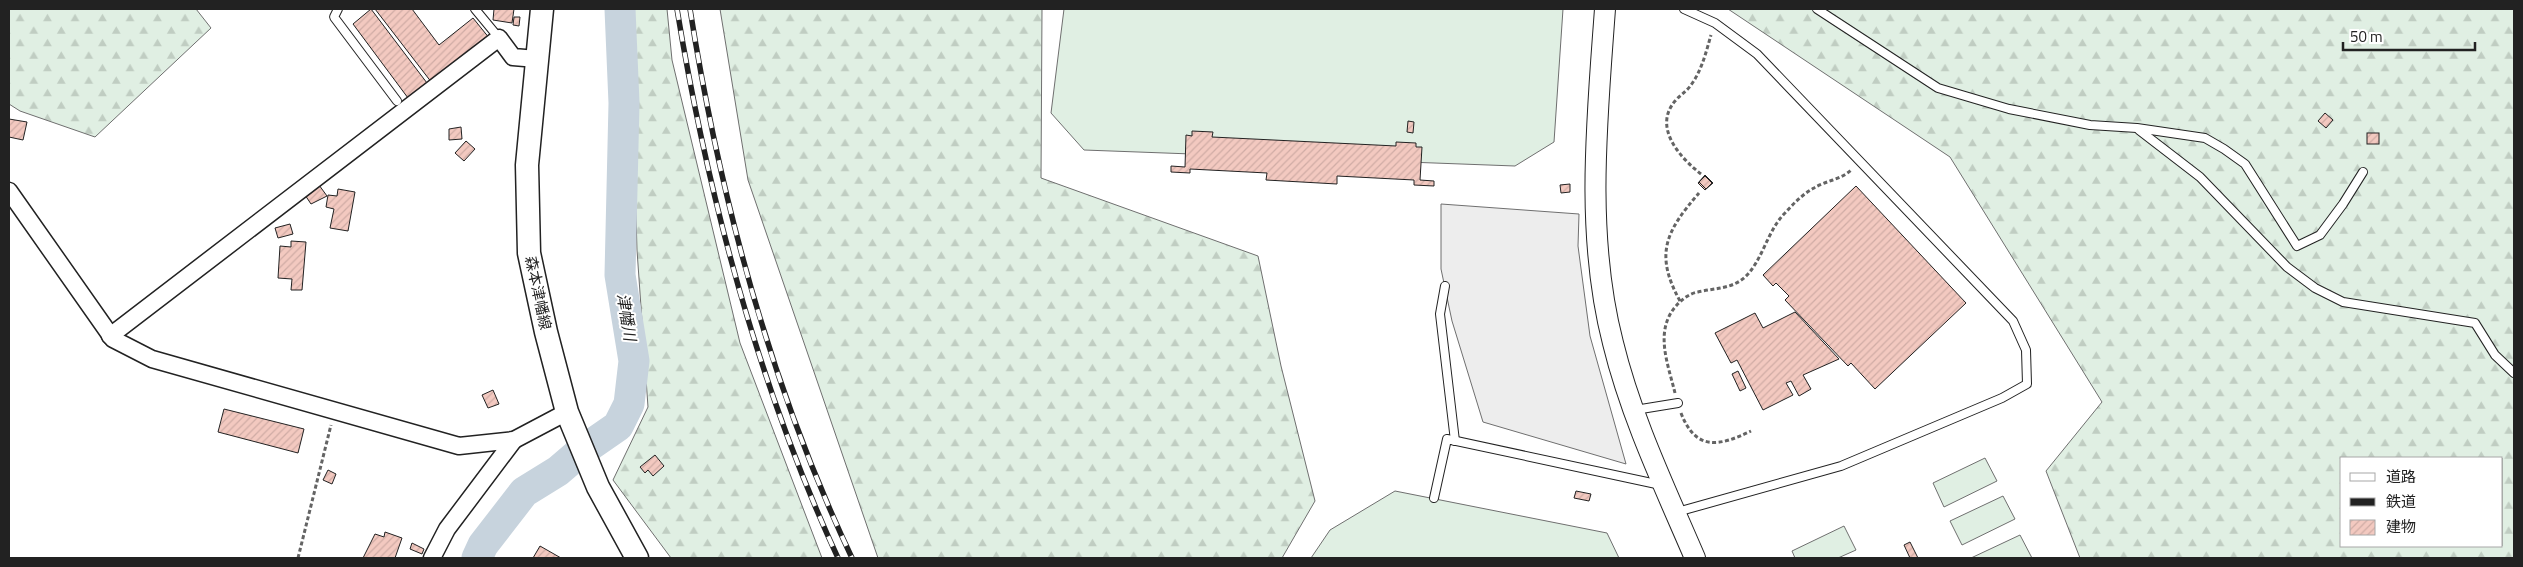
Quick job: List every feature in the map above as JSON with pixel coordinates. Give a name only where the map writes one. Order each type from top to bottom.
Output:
[{"type":"main road","name":"森本津幡線","points":[[542,9],[527,165],[529,253],[546,332],[567,412],[598,487],[637,558]]},
{"type":"street","points":[[1606,9],[1596,127],[1598,259],[1612,343],[1663,485],[1695,558]]},
{"type":"street","points":[[110,336],[499,38],[514,57],[537,59]]},
{"type":"street","points":[[9,191],[110,336],[152,359],[459,446],[514,440],[567,412]]},
{"type":"street","points":[[432,558],[447,529],[514,440]]},
{"type":"lane","points":[[338,9],[334,16],[397,101]]},
{"type":"lane","points":[[475,9],[499,38]]},
{"type":"lane","points":[[1675,513],[1841,466],[2002,398],[2027,384],[2026,350],[2014,321],[1757,54],[1715,23],[1684,9]]},
{"type":"lane","points":[[1817,9],[1938,88],[2009,109],[2090,126],[2137,128],[2205,138],[2224,148],[2245,164],[2297,246],[2320,234],[2343,204],[2363,172]]},
{"type":"lane","points":[[2137,128],[2200,178],[2287,267],[2315,288],[2343,302],[2475,323],[2495,355],[2514,373]]},
{"type":"lane","points":[[1445,286],[1440,314],[1455,441]]},
{"type":"lane","points":[[1635,410],[1678,402]]},
{"type":"lane","points":[[1434,498],[1447,439],[1663,485]]},
{"type":"path","points":[[1701,174],[1677,150],[1666,131],[1666,115],[1674,101],[1690,87],[1700,72],[1715,23]]},
{"type":"path","points":[[1751,431],[1730,441],[1715,444],[1702,439],[1686,426],[1664,350],[1663,332],[1667,316],[1680,301],[1695,292],[1734,286],[1753,267],[1772,231],[1788,209],[1814,188],[1848,172],[1859,161]]},
{"type":"path","points":[[1680,301],[1673,288],[1666,264],[1667,244],[1672,227],[1699,193]]},
{"type":"path","points":[[298,558],[334,412]]},
{"type":"green space","points":[[9,9],[196,9],[211,28],[95,137],[20,111],[9,104]]},
{"type":"green space","points":[[630,9],[667,9],[672,60],[740,343],[822,558],[671,558],[613,480],[648,407],[637,250]]},
{"type":"green space","points":[[720,9],[1042,9],[1041,178],[1258,256],[1281,366],[1315,501],[1282,558],[878,558],[748,180]]},
{"type":"green space","points":[[1064,9],[1563,9],[1554,142],[1515,166],[1084,150],[1051,113]]},
{"type":"green space","points":[[1728,9],[2514,9],[2514,558],[2080,558],[2046,471],[2102,402],[1950,157]]},
{"type":"green space","points":[[1985,458],[1997,481],[1944,507],[1933,483]]},
{"type":"green space","points":[[1395,491],[1607,533],[1619,558],[1311,558],[1330,530]]},
{"type":"green space","points":[[2003,496],[2015,519],[1962,545],[1950,521]]},
{"type":"green space","points":[[1844,526],[1856,550],[1838,558],[1795,558],[1792,551]]},
{"type":"green space","points":[[2020,535],[2032,558],[1971,558]]},
{"type":"shaded area","points":[[1441,204],[1579,214],[1578,246],[1590,336],[1626,464],[1483,422],[1452,321],[1441,269]]},
{"type":"building","points":[[371,9],[427,83],[408,98],[353,24]]},
{"type":"building","points":[[375,9],[412,9],[439,45],[473,18],[490,39],[432,83]]},
{"type":"building","points":[[494,9],[514,9],[512,23],[493,20]]},
{"type":"building","points":[[514,17],[520,17],[519,26],[513,25]]},
{"type":"building","points":[[2325,113],[2333,120],[2326,128],[2318,121]]},
{"type":"building","points":[[9,119],[27,122],[23,140],[9,137]]},
{"type":"building","points":[[1408,121],[1414,122],[1413,133],[1407,132]]},
{"type":"building","points":[[461,127],[462,139],[449,140],[449,129]]},
{"type":"building","points":[[1192,131],[1213,132],[1212,137],[1396,146],[1396,142],[1416,143],[1416,147],[1422,147],[1420,180],[1434,181],[1434,186],[1414,185],[1414,180],[1337,176],[1337,184],[1266,180],[1267,173],[1190,169],[1190,173],[1171,172],[1171,166],[1185,167],[1186,135],[1192,136]]},
{"type":"building","points":[[2367,133],[2379,133],[2379,144],[2367,144]]},
{"type":"building","points":[[466,141],[475,149],[464,161],[455,153]]},
{"type":"building","points":[[1705,175],[1713,183],[1705,190],[1698,183]]},
{"type":"building","points":[[1705,176],[1712,183],[1706,189],[1699,182]]},
{"type":"building","points":[[1570,184],[1570,192],[1561,193],[1560,185]]},
{"type":"building","points":[[319,185],[327,196],[311,204],[305,195]]},
{"type":"building","points":[[1856,186],[1966,303],[1875,389],[1851,363],[1848,366],[1785,300],[1789,296],[1776,283],[1773,286],[1763,275]]},
{"type":"building","points":[[338,189],[355,192],[348,231],[330,228],[334,209],[326,207],[328,195],[337,196]]},
{"type":"building","points":[[290,224],[293,234],[278,238],[275,228]]},
{"type":"building","points":[[291,241],[306,242],[302,290],[291,290],[292,279],[278,278],[280,246],[291,247]]},
{"type":"building","points":[[1795,312],[1839,359],[1803,375],[1811,389],[1799,396],[1791,381],[1786,383],[1793,395],[1763,410],[1737,360],[1731,363],[1715,333],[1755,313],[1763,328]]},
{"type":"building","points":[[1738,371],[1746,388],[1740,391],[1732,374]]},
{"type":"building","points":[[493,390],[499,404],[488,408],[482,395]]},
{"type":"building","points":[[224,409],[304,429],[298,453],[218,432]]},
{"type":"building","points":[[655,455],[664,466],[653,476],[648,470],[645,473],[640,467]]},
{"type":"building","points":[[328,470],[336,474],[332,484],[323,480]]},
{"type":"building","points":[[1576,491],[1591,494],[1589,501],[1574,498]]},
{"type":"building","points":[[385,532],[402,538],[395,558],[363,558],[375,534],[384,537]]},
{"type":"building","points":[[1910,542],[1918,558],[1910,558],[1904,545]]},
{"type":"building","points":[[412,543],[424,549],[422,554],[410,549]]},
{"type":"building","points":[[540,546],[561,558],[533,558]]},
{"type":"waterway","name":"津幡川","points":[[477,558],[483,545],[524,492],[558,471],[579,453],[618,426],[629,404],[634,361],[620,275],[624,103],[620,9]]},
{"type":"railway","points":[[677,9],[704,150],[720,220],[739,289],[783,426],[838,558]]},
{"type":"railway","points":[[690,9],[716,150],[752,290],[796,426],[852,558]]}]
